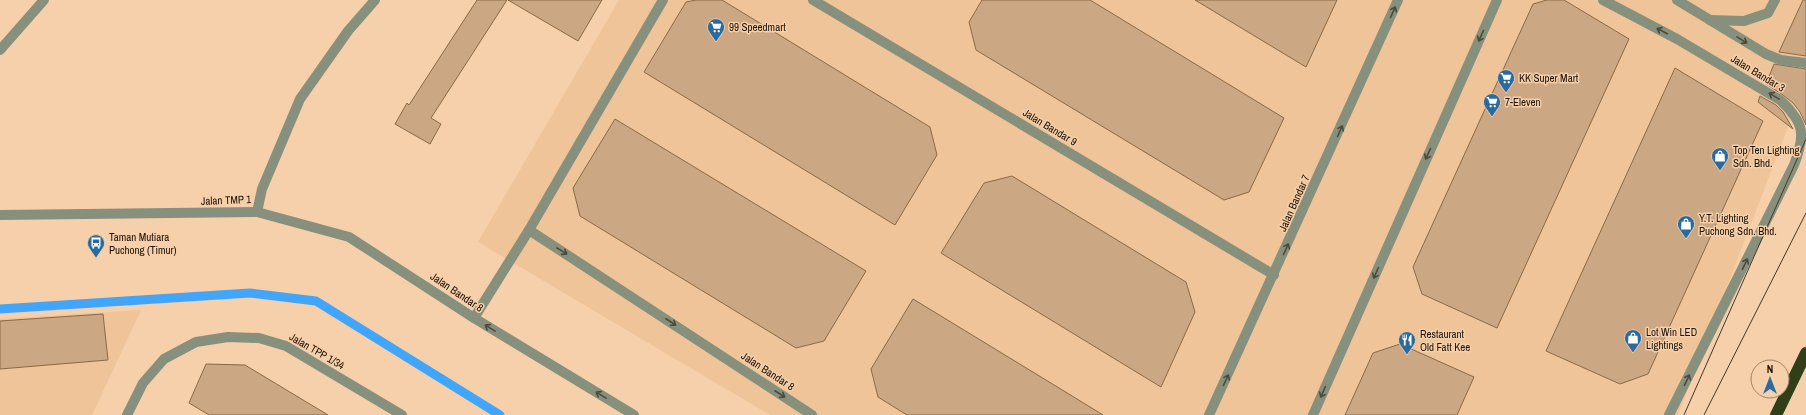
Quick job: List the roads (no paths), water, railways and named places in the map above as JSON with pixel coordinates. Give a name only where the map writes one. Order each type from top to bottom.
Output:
[{"type":"highway","points":[[1776,415],[1806,353]]},
{"type":"street","points":[[0,50],[44,0]]},
{"type":"street","name":"Jalan TMP 1","points":[[0,215],[256,212],[262,189],[300,98],[348,30],[374,0]]},
{"type":"street","points":[[474,318],[529,230],[663,0]]},
{"type":"street","name":"Jalan Bandar 9","points":[[813,0],[1274,275]]},
{"type":"street","name":"Jalan Bandar 7","points":[[1209,415],[1398,0]]},
{"type":"street","points":[[1313,415],[1497,0]]},
{"type":"street","name":"Jalan Bandar 3","points":[[1603,0],[1677,39],[1780,100],[1792,110],[1800,124],[1801,146],[1794,165],[1669,415]]},
{"type":"street","name":"Jalan Bandar 3","points":[[1677,0],[1766,54],[1781,60],[1806,63]]},
{"type":"street","points":[[1708,20],[1744,21],[1768,13],[1775,0]]},
{"type":"street","name":"Jalan Bandar 8","points":[[256,212],[349,237],[474,318],[634,415]]},
{"type":"street","name":"Jalan Bandar 8","points":[[529,230],[812,415]]},
{"type":"street","name":"Jalan TPP 1/34","points":[[127,415],[144,383],[164,359],[196,342],[228,337],[260,338],[286,346],[402,415]]},
{"type":"waterway","points":[[0,309],[250,293],[316,301],[500,415]]},
{"type":"tram line","points":[[1684,415],[1806,139]]},
{"type":"tram line","points":[[1704,415],[1806,213]]},
{"type":"place","name":"99 Speedmart","points":[[716,42]]},
{"type":"place","name":"KK Super Mart","points":[[1506,93]]},
{"type":"place","name":"7-Eleven","points":[[1492,117]]},
{"type":"place","name":"Top Ten Lighting Sdn. Bhd.","points":[[1720,171]]},
{"type":"place","name":"Y.T. Lighting Puchong Sdn. Bhd.","points":[[1686,239]]},
{"type":"place","name":"Taman Mutiara Puchong (Timur)","points":[[96,258]]},
{"type":"place","name":"Lot Win LED Lightings","points":[[1633,353]]},
{"type":"place","name":"Restaurant Old Fatt Kee","points":[[1407,355]]}]
